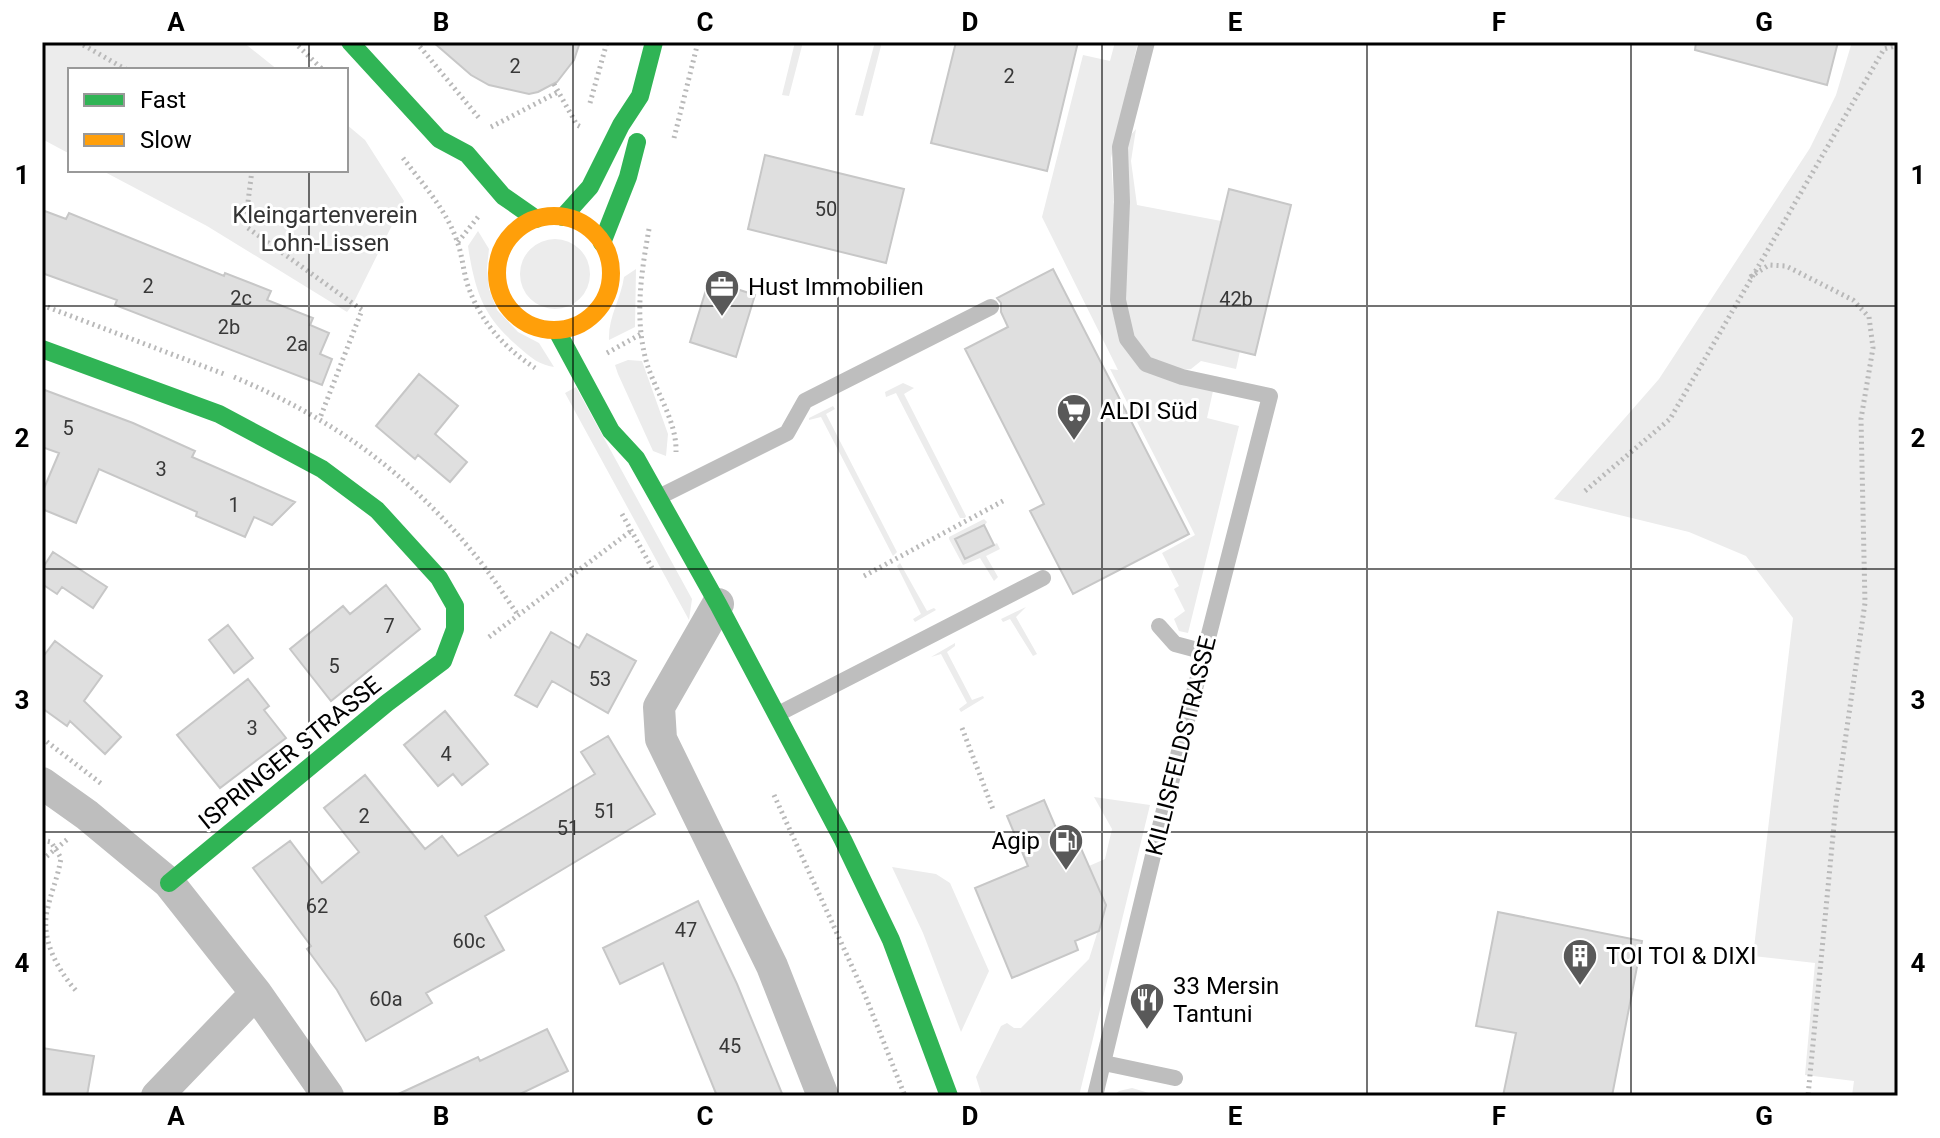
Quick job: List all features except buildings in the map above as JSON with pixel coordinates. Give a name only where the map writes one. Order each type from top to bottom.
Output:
[{"type":"main road","points":[[350,42],[439,139],[467,154],[503,196],[536,219]]},
{"type":"main road","points":[[602,243],[628,177],[639,132],[640,96],[654,42]]},
{"type":"main road","points":[[563,217],[590,187],[621,125],[640,96]]},
{"type":"main road","points":[[439,139],[448,165]]},
{"type":"main road","points":[[563,217],[592,231],[602,243],[610,263],[611,277],[596,321],[557,331],[532,326],[512,312],[500,290],[498,266],[500,254],[514,232],[536,219],[563,217]]},
{"type":"main road","points":[[487,227],[500,254]]},
{"type":"main road","points":[[557,331],[611,431],[636,458],[718,604],[843,840],[891,940],[949,1096]]},
{"type":"main road","points":[[42,349],[244,424],[322,469],[377,510],[439,578],[455,606],[455,629],[443,661]]},
{"type":"main road","points":[[630,426],[636,458]]},
{"type":"main road","name":"ISPRINGER STRASSE","points":[[169,883],[387,703],[443,661]]},
{"type":"street","points":[[718,604],[659,707],[661,739],[772,966],[823,1096]]},
{"type":"street","points":[[42,783],[87,815],[169,883],[256,993],[328,1096]]},
{"type":"street","points":[[157,1096],[256,993]]},
{"type":"lane","name":"KILLISFELDSTRASSE","points":[[1095,1096],[1270,396],[1182,377],[1146,364],[1127,339],[1118,300],[1122,202],[1120,147],[1147,42]]},
{"type":"lane","points":[[658,498],[787,433],[805,401],[991,307]]},
{"type":"lane","points":[[777,715],[1043,578]]},
{"type":"lane","points":[[1159,626],[1175,644],[1205,652]]},
{"type":"lane","points":[[1104,1063],[1175,1078]]},
{"type":"path","points":[[78,42],[124,68]]},
{"type":"path","points":[[294,42],[321,68]]},
{"type":"path","points":[[305,52],[315,42]]},
{"type":"path","points":[[1585,491],[1670,419],[1884,49],[1898,45]]},
{"type":"path","points":[[554,84],[577,125],[583,129]]},
{"type":"path","points":[[487,129],[558,92]]},
{"type":"path","points":[[396,149],[451,226],[469,288],[481,315],[497,338],[540,371]]},
{"type":"path","points":[[252,172],[245,226],[362,310],[320,418]]},
{"type":"path","points":[[649,229],[641,281],[640,326],[648,366],[677,446],[679,486]]},
{"type":"path","points":[[1750,277],[1769,265],[1786,266],[1853,300],[1869,317],[1873,348],[1861,419],[1865,603],[1836,804],[1808,1096]]},
{"type":"path","points":[[864,576],[1003,501]]},
{"type":"path","points":[[443,661],[472,651],[631,531]]},
{"type":"path","points":[[962,728],[994,812]]},
{"type":"path","points":[[768,782],[865,995],[905,1096]]},
{"type":"path","points":[[42,840],[51,842],[61,858],[57,885],[47,913],[50,948],[66,981],[78,993]]},
{"type":"green space","points":[[42,42],[243,42],[276,68],[68,68],[68,153],[42,139]]},
{"type":"green space","points":[[795,42],[803,42],[789,96],[782,95]]},
{"type":"green space","points":[[875,42],[882,42],[863,116],[855,115]]},
{"type":"green space","points":[[1115,42],[1138,42],[1111,158],[1114,205],[1111,306],[1122,344],[1213,391],[1207,418],[1239,426],[1188,633],[1179,631],[1174,619],[1185,611],[1174,589],[1179,586],[1162,553],[1195,535],[1110,369],[1118,370],[1042,217],[1083,55],[1110,61]]},
{"type":"green space","points":[[1852,42],[1898,42],[1898,1096],[1852,1096],[1854,1081],[1805,1075],[1815,963],[1753,956],[1793,618],[1746,556],[1689,532],[1554,499],[1659,379],[1810,148],[1836,95]]},
{"type":"green space","name":"Kleingartenverein Lohn-Lissen","points":[[348,126],[365,140],[404,201],[347,312],[207,226],[105,172],[348,172]]},
{"type":"green space","points":[[1136,129],[1131,161],[1137,205],[1221,221],[1193,340],[1240,351],[1236,369],[1201,361],[1191,369],[1181,370],[1153,362],[1134,337],[1125,303],[1125,167],[1129,137]]},
{"type":"green space","points":[[478,231],[489,249],[489,289],[497,310],[518,332],[539,343],[554,367],[532,358],[491,318],[480,296],[468,246]]},
{"type":"green space","points":[[555,239],[580,249],[590,274],[580,299],[555,309],[530,299],[520,274],[530,249]]},
{"type":"green space","points":[[636,269],[635,327],[609,340],[610,324],[624,277]]},
{"type":"green space","points":[[628,360],[642,361],[668,434],[666,456],[653,451],[618,374],[615,365]]},
{"type":"green space","points":[[903,383],[914,388],[904,394],[965,518],[960,518],[896,393],[886,397],[885,392]]},
{"type":"green space","points":[[576,387],[692,599],[689,620],[565,393]]},
{"type":"green space","points":[[833,406],[835,409],[826,414],[897,552],[893,556],[821,417],[809,420]]},
{"type":"green space","points":[[984,519],[987,522],[985,525],[955,539],[965,559],[997,543],[1000,549],[986,556],[998,577],[994,581],[980,558],[963,565],[949,539]]},
{"type":"green space","points":[[900,563],[927,611],[936,610],[915,622],[913,619],[921,614],[897,566]]},
{"type":"green space","points":[[1026,607],[1016,617],[1037,654],[1033,656],[1010,619],[1003,622],[1001,619]]},
{"type":"green space","points":[[955,643],[947,652],[972,700],[984,698],[961,712],[959,709],[967,703],[941,654],[931,657]]},
{"type":"green space","points":[[1094,797],[1150,805],[1079,1096],[982,1096],[976,1077],[1001,1026],[1007,1023],[1021,1028],[1089,959],[1106,905],[1089,866],[1105,859],[1112,829]]},
{"type":"green space","points":[[892,867],[936,874],[950,883],[989,971],[961,1032],[923,933]]},
{"type":"green space","points":[[1132,1088],[1159,1096],[1113,1096]]},
{"type":"traffic: fast","points":[[350,42],[439,139],[467,154],[503,196],[536,219]]},
{"type":"traffic: fast","points":[[563,217],[590,187],[621,125],[640,96],[654,42]]},
{"type":"traffic: fast","points":[[602,243],[628,177],[637,142]]},
{"type":"traffic: fast","points":[[557,331],[611,431],[636,458],[718,604],[843,840],[891,940],[949,1096]]},
{"type":"traffic: fast","points":[[42,349],[219,414],[322,469],[377,510],[439,578],[455,606],[455,629],[443,661],[387,703],[169,883]]},
{"type":"traffic: slow","points":[[554,216],[576,221],[594,233],[606,251],[611,273],[606,295],[594,313],[576,325],[554,330],[532,325],[514,313],[502,295],[497,273],[502,251],[514,233],[532,221],[554,216]]},
{"type":"place","name":"Hust Immobilien","points":[[722,318]]},
{"type":"place","name":"ALDI Süd","points":[[1074,442]]},
{"type":"place","name":"Agip","points":[[1066,872]]},
{"type":"place","name":"TOI TOI & DIXI","points":[[1580,987]]},
{"type":"place","name":"33 Mersin Tantuni","points":[[1147,1031]]}]
